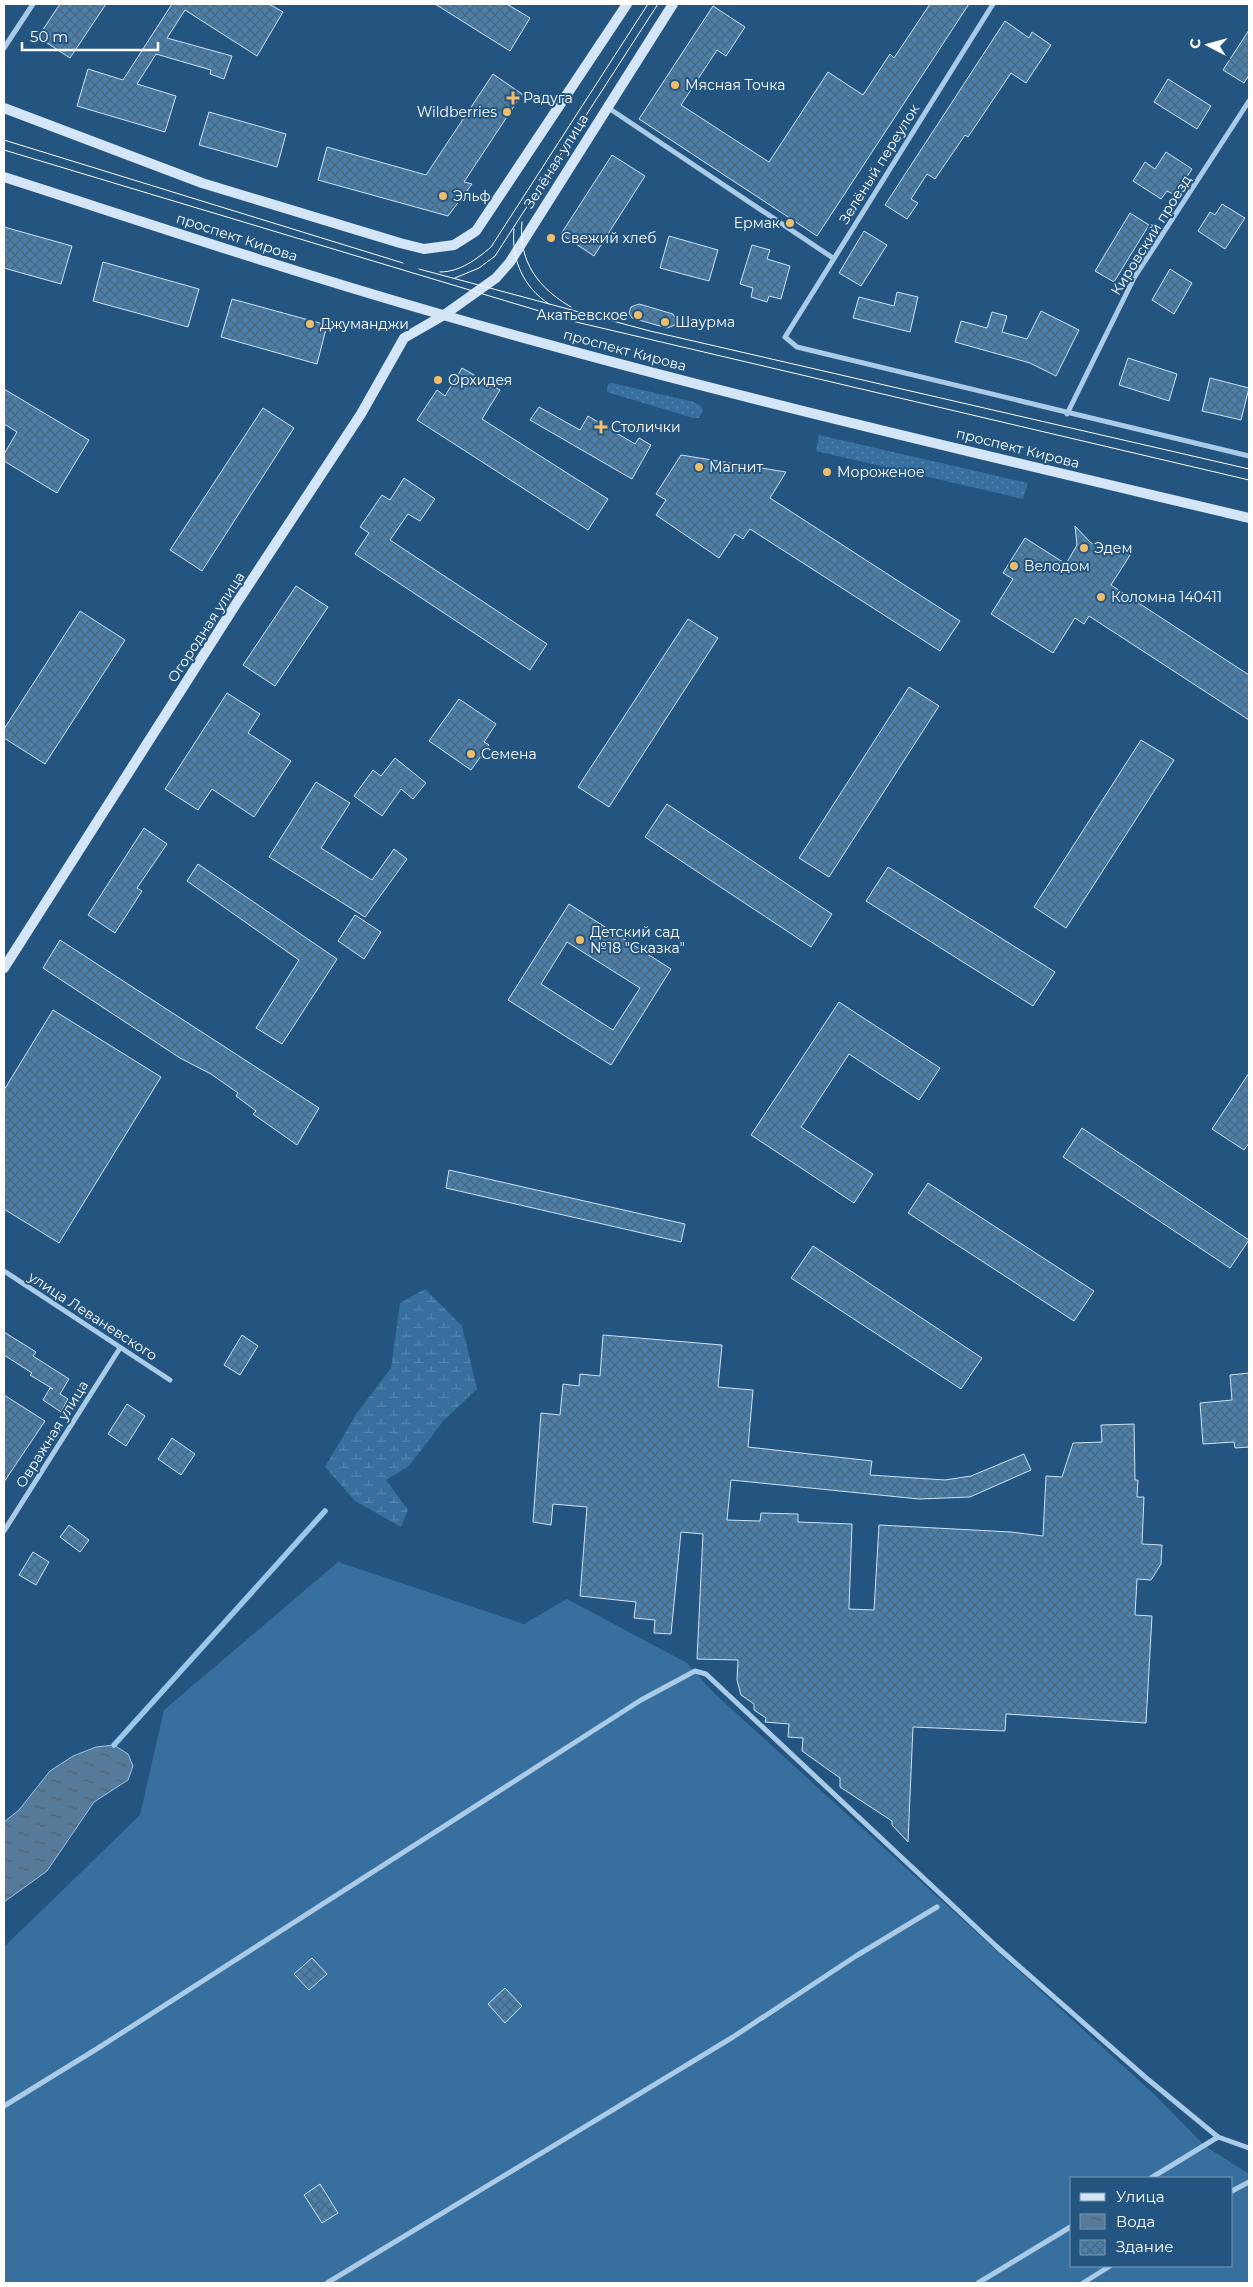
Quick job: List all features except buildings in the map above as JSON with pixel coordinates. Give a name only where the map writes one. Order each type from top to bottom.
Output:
[{"type":"street","points":[[4,48],[33,4]]},
{"type":"street","name":"Зелёная улица","points":[[4,108],[202,183],[424,249],[454,245],[476,231],[627,4]]},
{"type":"street","name":"Зелёная улица","points":[[444,316],[496,278],[510,262],[606,107],[673,4]]},
{"type":"street","name":"Зелёный переулок","points":[[993,4],[833,258],[785,338],[797,347],[1067,414]]},
{"type":"street","name":"Кировский проезд","points":[[1067,414],[1134,278],[1249,101]]},
{"type":"street","points":[[606,107],[833,258]]},
{"type":"street","name":"проспект Кирова","points":[[4,177],[444,316],[628,366],[1034,467],[1249,518]]},
{"type":"street","name":"Огородная улица","points":[[4,968],[236,604],[361,414],[404,338],[444,316]]},
{"type":"street","points":[[1067,414],[1249,456]]},
{"type":"street","name":"улица Леваневского","points":[[4,1271],[170,1380]]},
{"type":"street","name":"Овражная улица","points":[[4,1531],[120,1348]]},
{"type":"street","points":[[4,2106],[641,1700],[695,1672],[706,1674],[996,1946],[1145,2077],[1218,2137],[1249,2148]]},
{"type":"street","points":[[327,2283],[733,2037],[856,1956],[937,1907]]},
{"type":"street","points":[[1153,2177],[1218,2137]]},
{"type":"street","points":[[1233,2191],[1249,2182]]},
{"type":"street","points":[[978,2283],[1070,2227]]},
{"type":"street","points":[[1083,2283],[1108,2267]]},
{"type":"green space","points":[[612,383],[694,402],[701,406],[703,410],[699,418],[693,418],[607,392],[608,384]]},
{"type":"green space","points":[[819,435],[1028,483],[1023,499],[816,451]]},
{"type":"green space","points":[[425,1289],[462,1326],[477,1389],[444,1420],[409,1466],[386,1480],[408,1510],[401,1527],[355,1501],[325,1467],[357,1413],[391,1368],[400,1303]]},
{"type":"green space","points":[[338,1562],[524,1624],[567,1599],[687,1663],[714,1693],[1156,2096],[1205,2146],[1249,2174],[1249,2283],[4,2283],[4,1947],[140,1815],[164,1710]]},
{"type":"water","points":[[114,1745],[128,1754],[133,1766],[128,1780],[94,1802],[47,1871],[4,1902],[4,1822],[19,1810],[50,1771],[73,1756],[96,1747]]},
{"type":"waterway","points":[[114,1745],[325,1511]]},
{"type":"tram line","points":[[440,272],[461,267],[491,247],[648,4]]},
{"type":"tram line","points":[[455,278],[479,268],[495,256],[658,4]]},
{"type":"tram line","points":[[4,140],[403,263]]},
{"type":"tram line","points":[[4,150],[576,322],[1249,480]]},
{"type":"tram line","points":[[522,222],[523,249],[533,272],[549,291],[571,307]]},
{"type":"tram line","points":[[514,229],[515,251],[521,271],[532,289],[549,304]]},
{"type":"tram line","points":[[419,269],[650,331],[1249,469]]},
{"type":"place","name":"Мясная Точка","points":[[675,85]]},
{"type":"place","name":"Радуга","points":[[513,98]]},
{"type":"place","name":"Wildberries","points":[[507,112]]},
{"type":"place","name":"Эльф","points":[[443,196]]},
{"type":"place","name":"Ермак","points":[[790,223]]},
{"type":"place","name":"Свежий хлеб","points":[[551,238]]},
{"type":"place","name":"Акатьевское","points":[[638,315]]},
{"type":"place","name":"Шаурма","points":[[665,322]]},
{"type":"place","name":"Джуманджи","points":[[310,324]]},
{"type":"place","name":"Орхидея","points":[[438,380]]},
{"type":"place","name":"Столички","points":[[601,427]]},
{"type":"place","name":"Магнит","points":[[699,467]]},
{"type":"place","name":"Мороженое","points":[[827,472]]},
{"type":"place","name":"Эдем","points":[[1084,548]]},
{"type":"place","name":"Велодом","points":[[1014,566]]},
{"type":"place","name":"Коломна 140411","points":[[1101,597]]},
{"type":"place","name":"Семена","points":[[471,754]]},
{"type":"place","name":"Детский сад №18 \"Сказка\"","points":[[580,940]]}]
